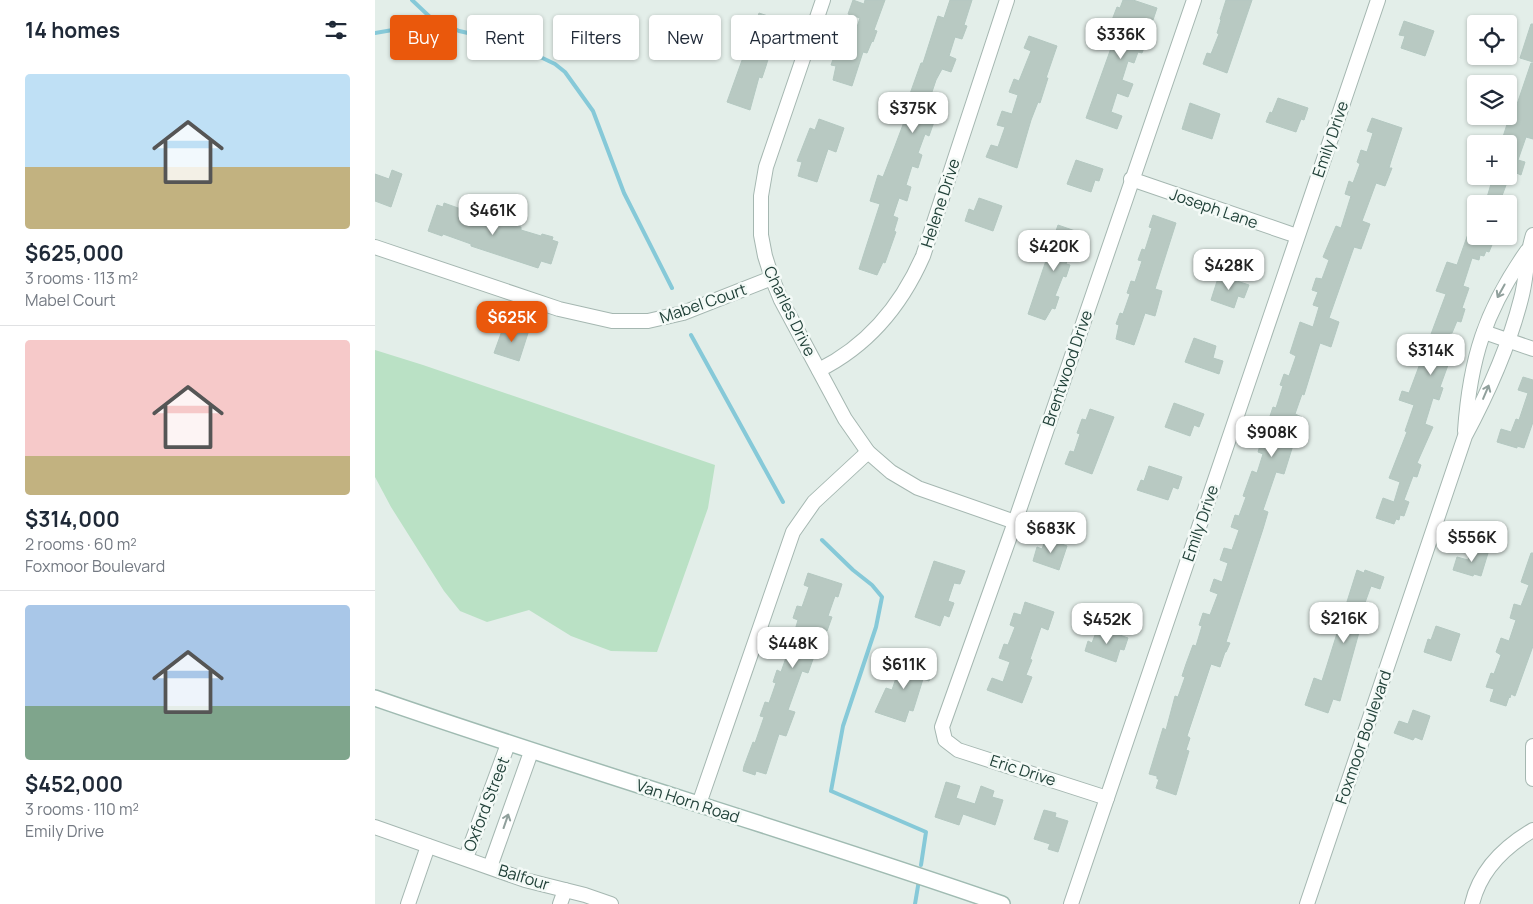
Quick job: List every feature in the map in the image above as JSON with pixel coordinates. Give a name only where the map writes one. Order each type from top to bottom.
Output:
[{"type":"main road","name":"Van Horn Road","points":[[375,698],[531,752],[699,804],[1002,904]]},
{"type":"street","name":"Charles Drive","points":[[823,0],[766,167],[761,196],[761,235],[772,278],[781,300],[845,419],[868,452],[891,472],[918,488],[1015,522]]},
{"type":"street","name":"Helene Drive","points":[[819,370],[864,342],[896,307],[909,285],[923,256],[1007,0]]},
{"type":"street","name":"Brentwood Drive","points":[[944,736],[943,720],[956,690],[1015,522],[1131,179],[1194,0]]},
{"type":"street","name":"Emily Drive","points":[[1071,904],[1378,0]]},
{"type":"street","name":"Joseph Lane","points":[[1131,179],[1297,236]]},
{"type":"street","name":"Foxmoor Boulevard","points":[[1306,901],[1465,436],[1508,340],[1522,297],[1528,251],[1533,235]]},
{"type":"street","name":"Mabel Court","points":[[375,248],[559,309],[612,322],[648,321],[683,313],[772,278]]},
{"type":"street","name":"Foxmoor Boulevard","points":[[1465,436],[1467,397],[1483,332],[1502,289],[1528,251]]},
{"type":"street","points":[[1483,332],[1533,348]]},
{"type":"street","points":[[699,804],[793,532],[814,502],[868,452]]},
{"type":"street","name":"Eric Drive","points":[[944,736],[949,744],[958,750],[995,760],[1107,798]]},
{"type":"street","name":"Oxford Street","points":[[375,827],[465,858],[508,744]]},
{"type":"street","points":[[1533,746],[1533,780]]},
{"type":"street","name":"Oxford Street","points":[[490,867],[531,752]]},
{"type":"street","points":[[1472,904],[1479,884],[1493,861],[1512,844],[1533,830]]},
{"type":"street","points":[[408,904],[428,846]]},
{"type":"street","name":"Balfour","points":[[465,858],[525,880],[611,904]]},
{"type":"street","points":[[560,904],[565,890]]},
{"type":"green space","points":[[375,350],[715,465],[708,508],[657,652],[611,651],[571,636],[529,610],[487,622],[460,611],[444,591],[391,507],[375,477]]},
{"type":"building","points":[[853,0],[864,4],[865,0],[885,0],[874,30],[877,31],[873,42],[867,53],[863,52],[852,86],[833,80],[836,66],[831,65],[833,60],[857,60],[857,27],[860,18],[857,15],[848,14]]},
{"type":"building","points":[[950,0],[972,0],[964,25],[967,26],[962,39],[955,37],[949,56],[956,59],[951,72],[942,69],[936,80],[930,98],[941,102],[929,136],[925,134],[918,153],[922,155],[918,168],[912,166],[906,185],[911,187],[907,201],[899,198],[893,216],[898,218],[894,231],[896,232],[885,263],[883,262],[877,275],[859,269],[880,204],[870,201],[878,175],[883,177],[904,122],[901,121],[906,105],[921,63],[923,63],[938,16],[944,18]]},
{"type":"building","points":[[1123,0],[1133,0],[1157,8],[1153,20],[1150,19],[1143,39],[1147,40],[1142,53],[1138,52],[1134,63],[1128,61],[1122,80],[1133,84],[1128,97],[1117,93],[1111,112],[1122,116],[1117,129],[1086,118],[1120,23],[1112,20],[1117,7],[1120,8]]},
{"type":"building","points":[[1226,0],[1252,0],[1227,73],[1203,64],[1207,53],[1211,54],[1219,34],[1217,33]]},
{"type":"building","points":[[1404,21],[1434,31],[1425,56],[1401,48],[1405,36],[1399,35]]},
{"type":"building","points":[[1531,24],[1533,24],[1533,62],[1520,58]]},
{"type":"building","points":[[1029,36],[1057,46],[1040,103],[1038,102],[1031,120],[1017,168],[986,157],[991,145],[998,147],[1005,127],[997,125],[1002,111],[1012,114],[1018,95],[1009,92],[1014,79],[1019,81],[1031,51],[1024,48]]},
{"type":"building","points":[[742,60],[768,60],[762,78],[759,77],[750,110],[727,102]]},
{"type":"building","points":[[1531,63],[1533,63],[1533,139],[1526,137],[1518,160],[1525,162],[1521,175],[1517,173],[1517,135],[1504,135],[1507,125],[1517,125],[1517,104]]},
{"type":"building","points":[[1278,98],[1308,108],[1304,120],[1301,119],[1296,132],[1266,122]]},
{"type":"building","points":[[1190,103],[1220,114],[1212,139],[1182,129]]},
{"type":"building","points":[[1372,118],[1402,128],[1389,168],[1392,168],[1385,186],[1376,183],[1362,221],[1370,224],[1361,249],[1354,247],[1329,318],[1339,322],[1331,347],[1320,343],[1304,395],[1302,394],[1295,414],[1302,417],[1297,431],[1301,433],[1297,443],[1294,442],[1284,474],[1276,472],[1263,510],[1268,512],[1263,529],[1226,642],[1230,643],[1220,667],[1211,664],[1187,736],[1190,738],[1186,750],[1189,751],[1176,795],[1156,788],[1159,779],[1157,779],[1157,776],[1149,774],[1163,728],[1166,730],[1175,696],[1178,697],[1185,677],[1182,676],[1186,664],[1193,645],[1196,646],[1202,626],[1199,625],[1203,613],[1210,615],[1218,594],[1210,591],[1214,579],[1222,582],[1228,563],[1220,560],[1224,548],[1232,550],[1239,530],[1231,527],[1235,515],[1239,516],[1246,497],[1243,496],[1252,471],[1257,473],[1263,454],[1258,452],[1262,439],[1266,440],[1273,421],[1269,419],[1273,407],[1276,408],[1283,386],[1280,385],[1284,374],[1289,376],[1296,356],[1290,353],[1300,322],[1313,327],[1319,307],[1313,305],[1318,292],[1312,290],[1316,278],[1322,279],[1329,260],[1323,257],[1336,226],[1341,228],[1351,196],[1345,194],[1349,181],[1353,183],[1360,164],[1357,162],[1361,150],[1367,152],[1373,133],[1367,131]]},
{"type":"building","points":[[819,119],[844,128],[836,152],[828,149],[817,182],[798,176],[802,162],[797,161],[810,128],[815,130]]},
{"type":"building","points":[[1076,160],[1103,169],[1099,181],[1095,180],[1091,192],[1067,184]]},
{"type":"building","points":[[392,170],[402,174],[391,207],[375,201],[375,174],[389,179]]},
{"type":"building","points":[[1491,185],[1506,185],[1502,195],[1488,195]]},
{"type":"building","points":[[979,198],[1002,206],[993,231],[965,221],[969,209],[974,211]]},
{"type":"building","points":[[444,203],[509,226],[510,224],[521,227],[521,230],[541,236],[542,234],[553,237],[552,240],[558,242],[551,264],[541,261],[538,268],[471,246],[471,244],[443,234],[442,236],[428,231],[437,205],[443,207]]},
{"type":"building","points":[[1153,215],[1176,223],[1155,289],[1162,291],[1155,316],[1145,313],[1134,345],[1116,339],[1119,325],[1116,324],[1120,313],[1123,314],[1130,294],[1127,293],[1131,281],[1135,282],[1142,261],[1138,260],[1142,249],[1145,250],[1152,228],[1149,227]]},
{"type":"building","points":[[1058,225],[1081,233],[1077,245],[1073,244],[1066,264],[1070,265],[1066,277],[1063,276],[1055,296],[1059,297],[1055,309],[1052,308],[1045,320],[1028,314]]},
{"type":"building","points":[[1467,237],[1467,245],[1492,245],[1489,252],[1486,251],[1484,256],[1480,255],[1479,260],[1472,258],[1463,286],[1469,288],[1462,308],[1465,309],[1461,322],[1457,321],[1452,333],[1450,333],[1442,356],[1445,357],[1443,363],[1448,365],[1440,387],[1443,388],[1439,400],[1433,398],[1425,424],[1433,427],[1417,463],[1421,465],[1417,477],[1413,476],[1404,500],[1409,502],[1404,516],[1400,515],[1399,520],[1396,519],[1394,524],[1376,518],[1383,498],[1394,502],[1400,482],[1389,478],[1407,432],[1405,431],[1414,405],[1399,400],[1402,391],[1409,393],[1446,294],[1436,291],[1447,262],[1457,265]]},
{"type":"building","points":[[1219,275],[1249,285],[1244,298],[1238,296],[1234,308],[1211,300]]},
{"type":"building","points":[[516,326],[529,330],[519,361],[494,353],[503,328],[514,332]]},
{"type":"building","points":[[1194,338],[1216,346],[1213,358],[1223,361],[1219,374],[1185,362]]},
{"type":"building","points":[[1523,377],[1533,380],[1533,422],[1524,448],[1517,446],[1517,448],[1497,442],[1501,429],[1511,432],[1516,419],[1519,420],[1528,393],[1518,390]]},
{"type":"building","points":[[1174,403],[1204,414],[1199,427],[1194,425],[1190,436],[1165,427]]},
{"type":"building","points":[[1090,409],[1114,417],[1092,474],[1065,464],[1070,451],[1074,452],[1080,434],[1077,433],[1082,419],[1086,420]]},
{"type":"building","points":[[1149,466],[1182,477],[1178,489],[1173,487],[1168,500],[1137,490],[1141,480],[1144,481]]},
{"type":"building","points":[[1046,538],[1067,546],[1059,570],[1033,561],[1037,547],[1042,549]]},
{"type":"building","points":[[1472,547],[1488,553],[1481,576],[1474,574],[1473,576],[1453,570],[1457,557],[1468,560]]},
{"type":"building","points":[[1531,553],[1533,553],[1533,646],[1515,696],[1511,694],[1506,706],[1490,701],[1494,689],[1486,687],[1491,673],[1494,674],[1501,655],[1496,652],[1501,638],[1509,641],[1516,620],[1510,618],[1514,604],[1521,606],[1529,585],[1521,582]]},
{"type":"building","points":[[934,561],[965,571],[960,584],[954,583],[948,601],[954,603],[949,617],[944,615],[940,626],[915,617]]},
{"type":"building","points":[[1357,570],[1364,573],[1365,570],[1384,577],[1380,589],[1371,586],[1362,611],[1371,614],[1367,627],[1361,625],[1340,701],[1333,699],[1328,713],[1305,705],[1314,678],[1322,681]]},
{"type":"building","points":[[808,573],[842,584],[838,597],[835,596],[828,616],[832,617],[827,631],[824,629],[808,673],[802,671],[788,710],[795,712],[786,736],[779,734],[766,774],[756,771],[755,775],[743,771],[744,766],[764,717],[760,716],[765,702],[769,703],[776,683],[773,682],[777,670],[781,672],[788,652],[783,650],[787,638],[792,640],[798,620],[793,618],[797,606],[802,607],[809,587],[804,585]]},
{"type":"building","points":[[1025,602],[1054,612],[1048,630],[1041,627],[1026,675],[1032,677],[1022,703],[987,690],[992,678],[1003,682],[1010,662],[999,658],[1004,644],[1008,645],[1015,627],[1010,625],[1014,613],[1021,615]]},
{"type":"building","points":[[1436,626],[1460,634],[1451,661],[1424,652],[1428,639],[1431,640]]},
{"type":"building","points":[[1098,627],[1128,638],[1124,650],[1120,649],[1116,662],[1085,651],[1088,641],[1092,643]]},
{"type":"building","points":[[903,657],[934,668],[929,681],[923,679],[913,711],[909,710],[905,722],[875,712],[886,688],[892,690]]},
{"type":"building","points":[[1413,710],[1430,716],[1422,740],[1415,737],[1413,740],[1394,733],[1399,721],[1408,724]]},
{"type":"building","points":[[946,782],[960,786],[956,798],[975,804],[981,786],[994,791],[992,797],[1003,800],[995,825],[963,814],[959,825],[935,817]]},
{"type":"building","points":[[1044,810],[1056,813],[1055,817],[1068,821],[1058,852],[1048,849],[1050,844],[1034,839]]},
{"type":"waterway","points":[[412,0],[430,17],[459,31],[509,42],[555,64],[565,72],[593,111],[624,193],[672,288]]},
{"type":"waterway","points":[[375,33],[390,30]]},
{"type":"waterway","points":[[691,335],[783,502]]},
{"type":"waterway","points":[[822,540],[853,570],[872,585],[882,597],[876,627],[843,726],[831,791],[926,832],[921,865]]},
{"type":"waterway","points":[[915,904],[919,880]]}]
